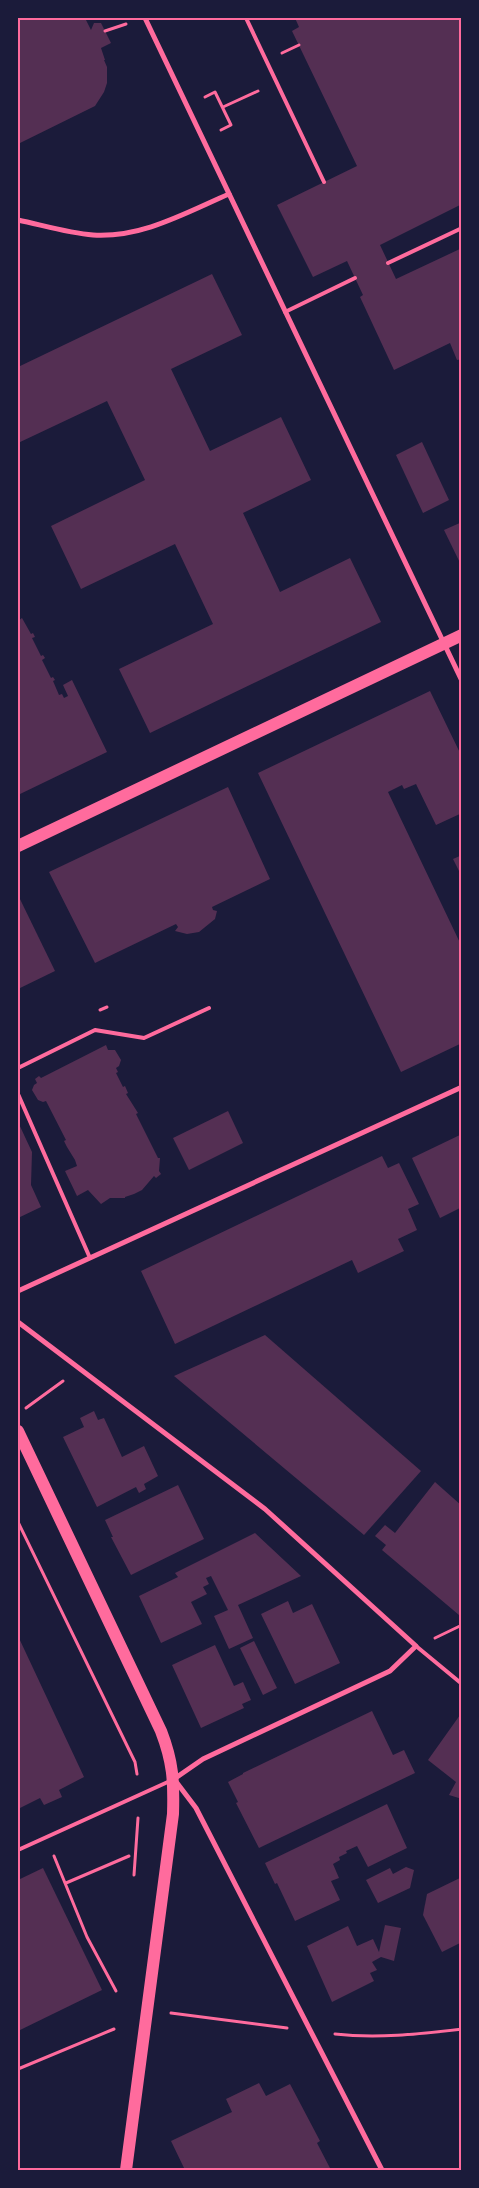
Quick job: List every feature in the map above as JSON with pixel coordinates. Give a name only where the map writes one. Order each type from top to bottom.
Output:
[{"type":"main road","points":[[18,846],[462,635]]},
{"type":"main road","points":[[18,1431],[161,1731],[169,1751],[174,1779],[173,1814],[126,2170]]},
{"type":"street","points":[[145,18],[462,681]]},
{"type":"street","points":[[18,220],[93,235],[122,234],[153,227],[229,194]]},
{"type":"street","points":[[18,1291],[462,1087]]},
{"type":"street","points":[[18,1322],[265,1509],[416,1646],[390,1671],[203,1759],[174,1779],[196,1808],[382,2170]]},
{"type":"lane","points":[[246,18],[324,182]]},
{"type":"lane","points":[[388,263],[462,228]]},
{"type":"lane","points":[[285,312],[355,278]]},
{"type":"lane","points":[[18,1068],[95,1030],[144,1038],[210,1008]]},
{"type":"lane","points":[[18,1094],[90,1258]]},
{"type":"lane","points":[[416,1646],[462,1684]]},
{"type":"lane","points":[[18,1850],[174,1779]]},
{"type":"path","points":[[215,92],[231,125]]},
{"type":"path","points":[[18,1412],[34,1403],[80,1368]]},
{"type":"path","points":[[18,1522],[135,1762],[140,1795],[134,1875]]},
{"type":"path","points":[[416,1646],[462,1625]]},
{"type":"path","points":[[46,1837],[87,1937],[116,1991]]},
{"type":"path","points":[[66,1884],[129,1856]]},
{"type":"path","points":[[18,2069],[114,2028]]},
{"type":"building","points":[[18,18],[85,18],[91,30],[94,23],[101,23],[111,43],[101,48],[107,67],[107,83],[104,92],[95,106],[18,144]]},
{"type":"building","points":[[295,18],[462,18],[462,204],[380,245],[396,279],[462,248],[462,359],[457,360],[450,343],[394,370],[360,297],[363,295],[347,261],[313,277],[277,205],[357,166],[292,31],[299,27]]},
{"type":"building","points":[[212,274],[242,335],[171,369],[210,451],[281,417],[311,480],[243,513],[280,592],[350,558],[381,622],[150,733],[119,669],[213,624],[175,544],[81,589],[51,526],[145,480],[107,401],[18,443],[18,367]]},
{"type":"building","points":[[422,442],[449,500],[423,513],[396,455]]},
{"type":"building","points":[[462,522],[462,567],[444,530]]},
{"type":"building","points":[[22,618],[31,634],[33,633],[35,637],[32,638],[41,656],[43,655],[45,658],[42,660],[51,678],[53,677],[55,680],[53,681],[59,695],[62,694],[64,698],[68,696],[63,685],[72,680],[107,752],[18,795],[18,621]]},
{"type":"building","points":[[430,691],[462,757],[462,813],[436,825],[416,784],[404,789],[402,785],[388,792],[462,947],[462,1043],[401,1072],[258,773]]},
{"type":"building","points":[[228,787],[270,879],[212,907],[213,910],[217,911],[215,919],[199,932],[187,934],[175,931],[178,927],[176,924],[95,963],[49,872]]},
{"type":"building","points":[[462,855],[462,877],[453,859]]},
{"type":"building","points":[[18,895],[55,971],[18,989]]},
{"type":"building","points":[[106,1045],[108,1050],[115,1050],[121,1060],[116,1068],[118,1072],[116,1073],[123,1087],[125,1086],[128,1093],[126,1094],[138,1113],[136,1114],[158,1158],[160,1158],[159,1171],[161,1174],[156,1178],[154,1176],[142,1190],[134,1194],[125,1198],[110,1198],[101,1204],[88,1190],[77,1196],[65,1171],[77,1166],[75,1160],[46,1101],[38,1100],[32,1090],[37,1083],[35,1079],[39,1076],[41,1078]]},
{"type":"building","points":[[228,1111],[243,1143],[189,1170],[173,1138]]},
{"type":"building","points":[[18,1122],[32,1152],[31,1185],[41,1207],[18,1218]]},
{"type":"building","points":[[462,1134],[462,1207],[440,1218],[412,1158]]},
{"type":"building","points":[[382,1156],[388,1168],[399,1163],[419,1204],[408,1209],[417,1230],[398,1239],[404,1251],[358,1273],[352,1260],[175,1344],[141,1271]]},
{"type":"building","points":[[265,1335],[421,1471],[364,1535],[174,1376]]},
{"type":"building","points":[[94,1411],[98,1420],[104,1418],[122,1457],[144,1446],[158,1476],[144,1484],[146,1489],[139,1493],[136,1487],[97,1507],[63,1437],[84,1427],[80,1418]]},
{"type":"building","points":[[435,1482],[462,1506],[462,1613],[459,1615],[382,1550],[386,1545],[375,1536],[385,1525],[395,1533]]},
{"type":"building","points":[[178,1485],[204,1539],[131,1575],[111,1537],[113,1537],[105,1520]]},
{"type":"building","points":[[255,1533],[301,1576],[238,1605],[253,1638],[229,1649],[214,1616],[228,1610],[211,1576],[206,1578],[209,1584],[203,1587],[207,1594],[191,1602],[202,1624],[161,1643],[139,1596],[178,1577],[175,1573]]},
{"type":"building","points":[[288,1601],[293,1613],[312,1604],[340,1663],[295,1684],[261,1614]]},
{"type":"building","points":[[18,1636],[84,1777],[59,1790],[62,1797],[44,1805],[40,1798],[18,1809],[19,1753]]},
{"type":"building","points":[[254,1641],[277,1688],[263,1695],[240,1648]]},
{"type":"building","points":[[215,1645],[234,1686],[243,1682],[251,1700],[242,1704],[244,1708],[201,1728],[172,1665]]},
{"type":"building","points":[[372,1711],[393,1755],[404,1750],[415,1773],[259,1848],[236,1803],[238,1802],[228,1782]]},
{"type":"building","points":[[460,1715],[462,1716],[462,1799],[449,1795],[456,1782],[428,1760]]},
{"type":"building","points":[[387,1804],[407,1848],[368,1867],[357,1846],[346,1851],[347,1853],[339,1857],[340,1860],[333,1864],[339,1878],[331,1881],[340,1900],[295,1921],[265,1863]]},
{"type":"building","points":[[406,1867],[414,1870],[410,1888],[378,1903],[366,1880],[390,1868],[393,1874]]},
{"type":"building","points":[[43,1868],[102,1990],[18,2031],[18,1880]]},
{"type":"building","points":[[462,1877],[462,1942],[442,1952],[423,1915],[427,1894]]},
{"type":"building","points":[[385,1925],[401,1928],[394,1961],[381,1957],[372,1962],[377,1970],[370,1973],[374,1981],[332,2002],[307,1946],[348,1926],[357,1946],[373,1939],[379,1952]]},
{"type":"building","points":[[259,2083],[266,2096],[290,2084],[320,2141],[317,2143],[331,2170],[185,2170],[171,2141],[232,2112],[226,2099]]}]
